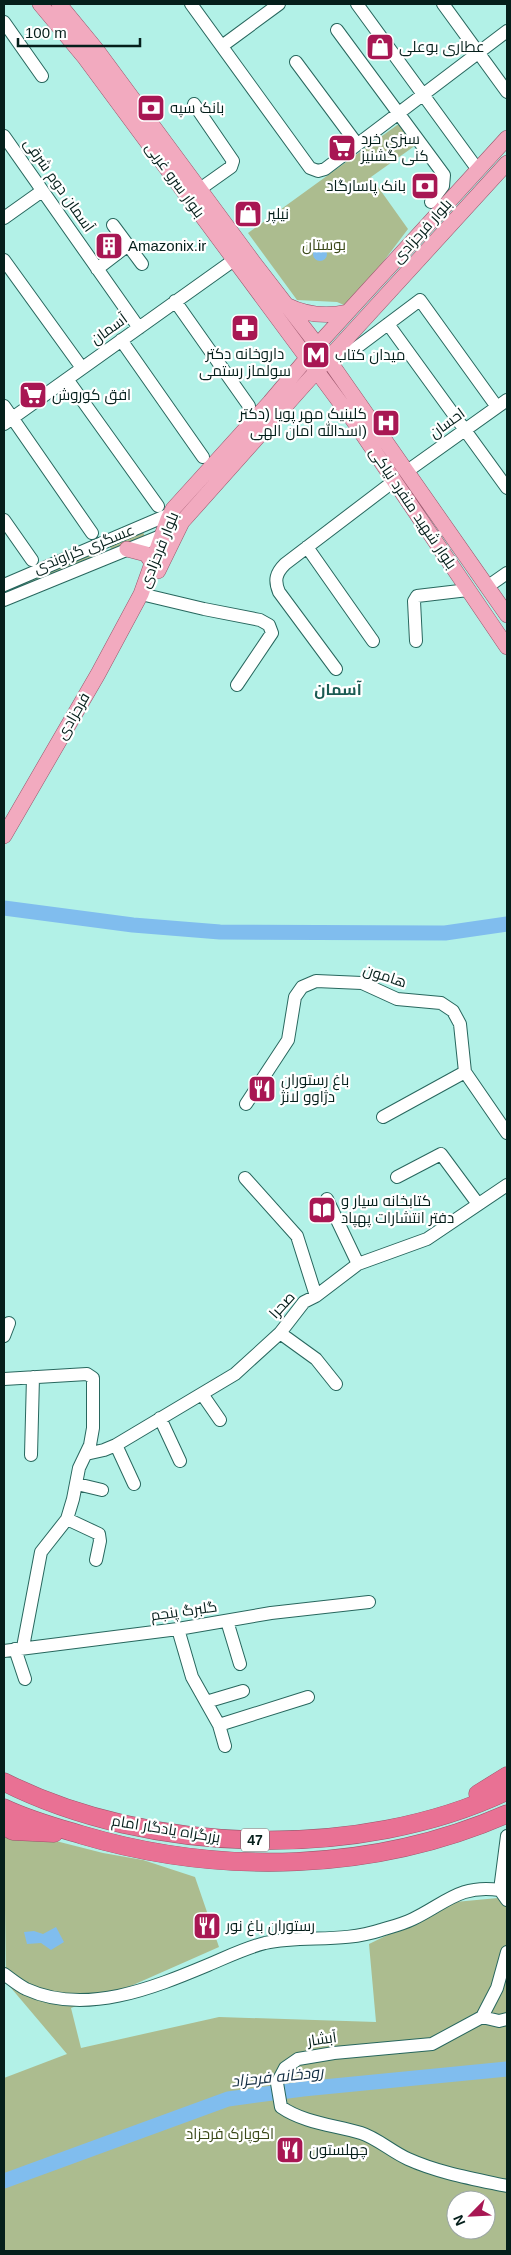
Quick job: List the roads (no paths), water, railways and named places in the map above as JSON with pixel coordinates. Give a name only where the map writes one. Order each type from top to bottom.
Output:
[{"type":"highway","points":[[446,1813],[507,1776]]},
{"type":"highway","name":"بزرگراه یادگار امام","points":[[4,1782],[64,1808],[103,1819],[176,1834],[236,1839],[290,1840],[353,1836],[446,1813],[507,1790]]},
{"type":"highway","name":"بزرگراه یادگار امام","points":[[4,1808],[38,1822],[126,1848],[198,1859],[292,1863],[347,1858],[396,1850],[461,1832],[507,1814]]},
{"type":"highway","points":[[7,1829],[80,1835]]},
{"type":"main road","name":"بلوار سرو غربی","points":[[40,4],[85,58],[307,359]]},
{"type":"main road","name":"بلوار سرو غربی","points":[[60,4],[96,49],[286,306],[318,346]]},
{"type":"main road","name":"بلوار فرحزادی","points":[[141,594],[149,586],[158,571],[182,522],[275,407],[307,359],[507,138]]},
{"type":"main road","name":"بلوار فرحزادی","points":[[141,594],[163,534],[164,510],[275,407],[317,372],[507,163]]},
{"type":"main road","points":[[386,270],[389,280],[398,282]]},
{"type":"main road","points":[[286,306],[319,315],[336,315],[348,312]]},
{"type":"main road","name":"بلوار شهید منفرد نیاکی","points":[[318,346],[332,355],[400,477],[468,590],[507,646]]},
{"type":"main road","name":"بلوار شهید منفرد نیاکی","points":[[307,359],[507,615]]},
{"type":"main road","points":[[127,549],[146,554],[151,567]]},
{"type":"main road","name":"فرحزادی","points":[[4,836],[98,674],[141,594]]},
{"type":"street","points":[[191,4],[310,168],[314,170],[321,170],[507,31]]},
{"type":"street","points":[[222,46],[279,4]]},
{"type":"street","points":[[357,4],[478,170]]},
{"type":"street","points":[[443,4],[507,92]]},
{"type":"street","points":[[4,22],[42,76]]},
{"type":"street","points":[[337,30],[444,175],[443,186],[431,202]]},
{"type":"street","points":[[296,62],[357,144]]},
{"type":"street","points":[[194,104],[233,161],[231,167],[200,189]]},
{"type":"street","name":"آسمان دوم شرقی","points":[[4,136],[139,328]]},
{"type":"street","points":[[4,218],[42,191]]},
{"type":"street","points":[[113,225],[142,264]]},
{"type":"street","points":[[98,269],[127,246]]},
{"type":"street","points":[[4,260],[82,368]]},
{"type":"street","name":"آسمان","points":[[8,421],[234,260]]},
{"type":"street","points":[[332,355],[352,351],[420,300],[502,404]]},
{"type":"street","points":[[175,302],[249,406]]},
{"type":"street","points":[[388,324],[507,488]]},
{"type":"street","points":[[121,340],[202,457]]},
{"type":"street","points":[[67,379],[164,510]]},
{"type":"street","name":"احسان","points":[[336,670],[279,592],[275,580],[280,569],[400,477],[502,404]]},
{"type":"street","points":[[4,406],[8,421],[92,533]]},
{"type":"street","name":"عسگری گراوندی","points":[[4,585],[100,545],[164,510]]},
{"type":"street","points":[[4,520],[32,560]]},
{"type":"street","name":"عسگری گراوندی","points":[[4,600],[163,534],[178,531]]},
{"type":"street","points":[[100,545],[106,557]]},
{"type":"street","points":[[307,547],[374,641]]},
{"type":"street","points":[[487,587],[507,573]]},
{"type":"street","points":[[416,641],[414,601],[416,596],[468,590]]},
{"type":"street","points":[[141,594],[204,610],[260,620],[269,625],[272,633],[237,685]]},
{"type":"street","name":"هامون","points":[[246,1104],[288,1040],[295,997],[302,987],[316,981],[362,983],[397,1000],[441,1003],[453,1011],[460,1024],[465,1072],[507,1133]]},
{"type":"street","points":[[383,1117],[465,1072]]},
{"type":"street","points":[[397,1177],[441,1154],[478,1204]]},
{"type":"street","points":[[245,1178],[297,1236],[316,1296]]},
{"type":"street","name":"صحرا","points":[[86,1454],[116,1445],[235,1374],[280,1333],[304,1302],[316,1296],[358,1264],[428,1239],[507,1185]]},
{"type":"street","points":[[327,1199],[358,1264]]},
{"type":"street","points":[[4,1336],[9,1323]]},
{"type":"street","points":[[280,1333],[316,1359],[336,1384]]},
{"type":"street","points":[[4,1379],[92,1375],[93,1428],[90,1445],[79,1468],[77,1484],[67,1519],[41,1552],[14,1649],[25,1679]]},
{"type":"street","points":[[31,1455],[33,1377]]},
{"type":"street","points":[[202,1394],[220,1420]]},
{"type":"street","points":[[160,1418],[180,1461]]},
{"type":"street","points":[[116,1445],[134,1484]]},
{"type":"street","points":[[77,1484],[102,1490]]},
{"type":"street","points":[[67,1519],[100,1534],[96,1560]]},
{"type":"street","name":"گلبرگ پنجم","points":[[14,1649],[178,1629],[271,1613],[369,1602]]},
{"type":"street","points":[[227,1621],[240,1664]]},
{"type":"street","points":[[178,1629],[192,1677],[219,1725],[225,1746]]},
{"type":"street","points":[[206,1702],[243,1691]]},
{"type":"street","points":[[219,1725],[308,1697]]},
{"type":"street","points":[[4,1974],[26,1988],[50,1996],[67,1999],[104,1998],[136,1993],[257,1945],[287,1939],[343,1939],[375,1932],[412,1920],[460,1893],[482,1887],[504,1895],[507,1836]]},
{"type":"street","points":[[507,1952],[497,1988],[482,2017],[500,2021],[507,2019]]},
{"type":"street","name":"آبشار","points":[[482,2017],[432,2044],[298,2058],[285,2068],[277,2083],[278,2098],[281,2107],[288,2112],[362,2134],[408,2159],[448,2173],[507,2186]]},
{"type":"water","points":[[320,247],[325,249],[327,254],[325,259],[320,261],[315,259],[313,254],[315,249]]},
{"type":"water","points":[[56,1927],[64,1942],[51,1950],[41,1943],[27,1944],[24,1932],[34,1931],[43,1934]]},
{"type":"waterway","points":[[4,908],[133,925],[220,932],[445,933],[507,924]]},
{"type":"waterway","name":"رودخانه فرحزاد","points":[[4,2181],[228,2099],[303,2089],[507,2069]]},
{"type":"place","name":"عطاری بوعلی","points":[[380,47]]},
{"type":"place","name":"بانک سپه","points":[[151,108]]},
{"type":"place","name":"سبزی خرد کنی گشنیز","points":[[342,148]]},
{"type":"place","name":"بانک پاسارگاد","points":[[425,186]]},
{"type":"place","name":"نیلپر","points":[[248,214]]},
{"type":"place","name":"Amazonix.ir","points":[[109,246]]},
{"type":"place","name":"داروخانه دکتر سولماز رستمی","points":[[245,328]]},
{"type":"place","name":"میدان کتاب","points":[[316,355]]},
{"type":"place","name":"افق کوروش","points":[[33,395]]},
{"type":"place","name":"کلینیک مهر پویا (دکتر اسدالله امان الهی)","points":[[386,423]]},
{"type":"place","name":"باغ رستوران دژاوو لانژ","points":[[262,1089]]},
{"type":"place","name":"کتابخانه سیار و دفتر انتشارات پهپاد","points":[[322,1210]]},
{"type":"place","name":"رستوران باغ نور","points":[[207,1926]]},
{"type":"place","name":"چهلستون","points":[[290,2150]]},
{"type":"district","name":"آسمان","points":[[338,689]]},
{"type":"park label","name":"بوستان","points":[[324,245]]},
{"type":"park label","name":"اکوپارک فرحزاد","points":[[230,2134]]}]
